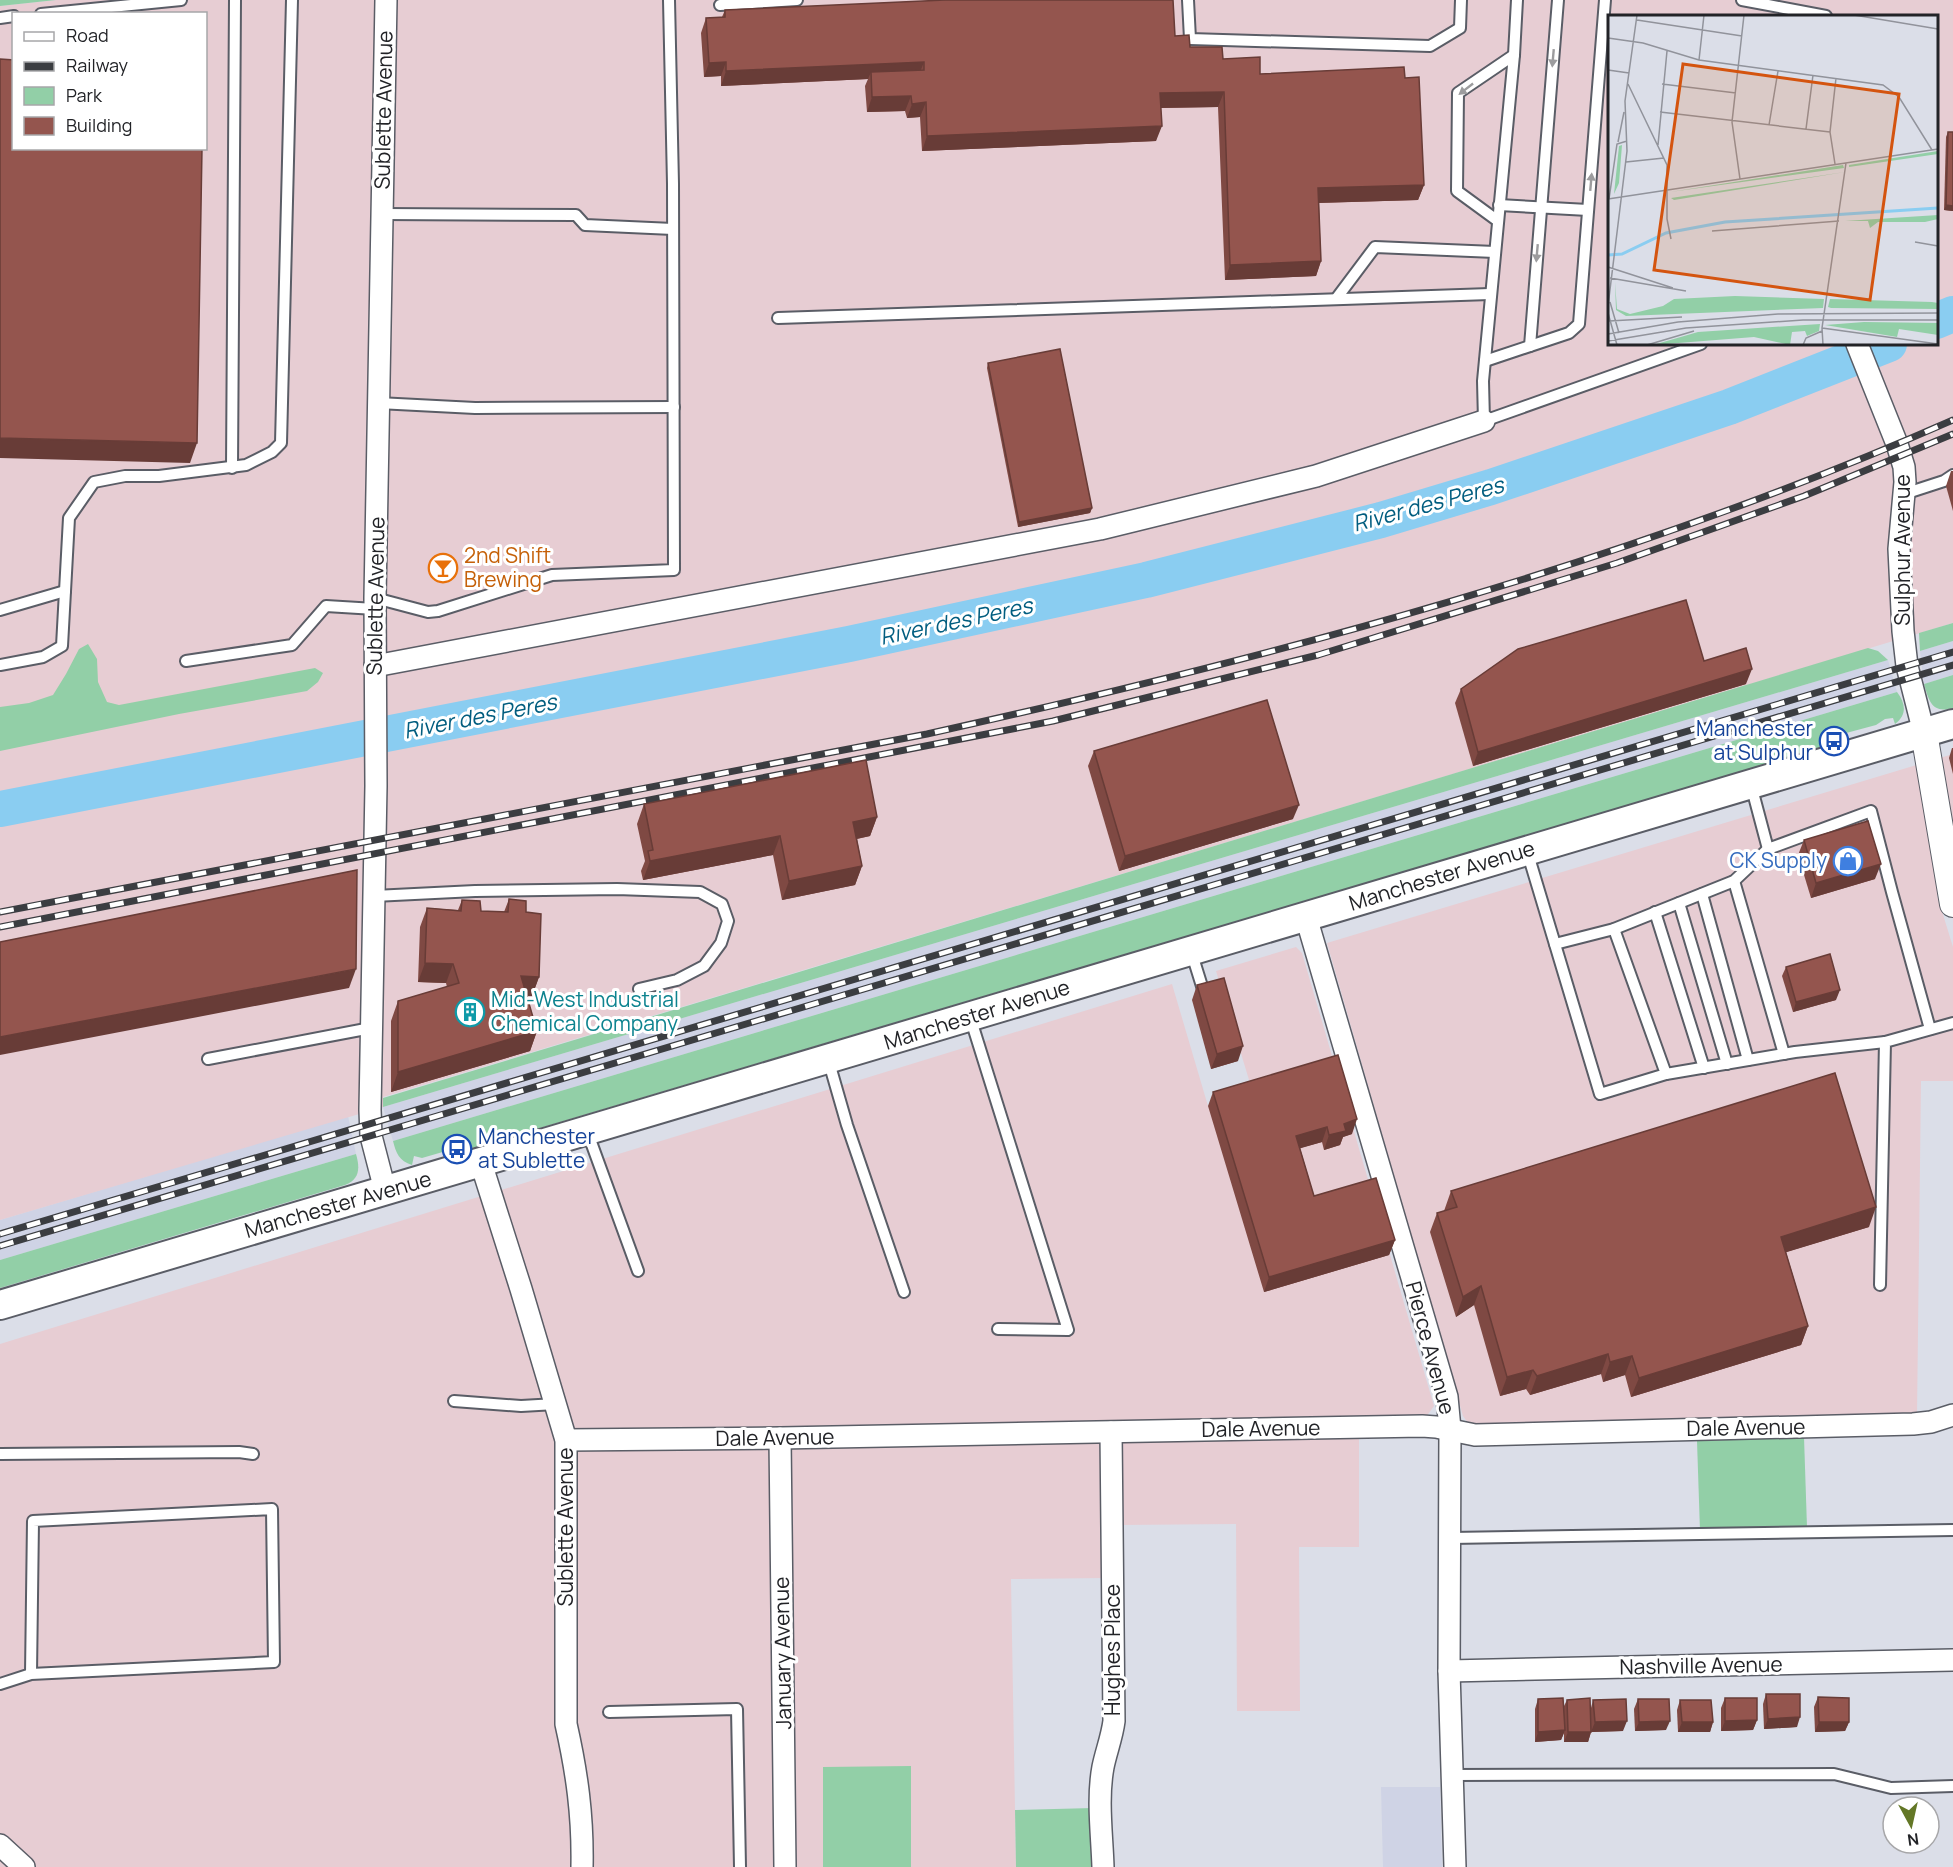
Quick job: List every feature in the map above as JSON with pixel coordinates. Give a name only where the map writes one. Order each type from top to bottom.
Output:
[{"type":"main road","name":"Manchester Avenue","points":[[0,1305],[1953,724]]},
{"type":"street","name":"Sublette Avenue","points":[[385,1190],[370,1124],[376,786],[375,604],[386,0]]},
{"type":"street","name":"Sulphur Avenue","points":[[1857,345],[1880,398],[1904,467],[1899,549],[1903,631],[1907,666],[1947,829],[1952,889]]},
{"type":"street","points":[[375,676],[1100,529],[1316,476],[1484,421]]},
{"type":"street","name":"Pierce Avenue","points":[[1306,917],[1447,1397],[1450,1429],[1451,1538],[1449,1671],[1455,1867]]},
{"type":"street","name":"Sublette Avenue","points":[[481,1163],[566,1440],[566,1724],[583,1825],[582,1867]]},
{"type":"street","name":"Dale Avenue","points":[[566,1440],[1422,1426],[1475,1435],[1913,1424],[1931,1422],[1953,1415]]},
{"type":"street","name":"Hughes Place","points":[[1103,1867],[1101,1788],[1103,1766],[1114,1721],[1111,1432]]},
{"type":"street","name":"January Avenue","points":[[780,1438],[785,1867]]},
{"type":"street","name":"Nashville Avenue","points":[[1449,1671],[1953,1660]]},
{"type":"street","points":[[0,1845],[24,1867]]},
{"type":"lane","points":[[62,12],[181,0]]},
{"type":"lane","points":[[232,468],[235,0]]},
{"type":"lane","points":[[0,666],[43,657],[62,646],[69,518],[94,482],[125,476],[159,476],[232,468],[246,465],[272,452],[281,443],[292,0]]},
{"type":"lane","points":[[186,661],[292,645],[326,606],[375,604],[428,612],[438,611],[552,575],[674,570],[674,229],[669,0]]},
{"type":"lane","points":[[720,5],[797,0]]},
{"type":"lane","points":[[1188,0],[1190,39],[1430,46],[1460,28],[1461,0]]},
{"type":"lane","points":[[1517,0],[1514,55],[1490,294],[1485,361],[1484,421],[1698,345]]},
{"type":"lane","points":[[1530,346],[1558,0]]},
{"type":"lane","points":[[1485,361],[1569,333],[1579,324],[1605,0]]},
{"type":"lane","points":[[1742,0],[1821,15]]},
{"type":"lane","points":[[1498,221],[1457,191],[1458,93],[1514,55]]},
{"type":"lane","points":[[1499,205],[1588,210]]},
{"type":"lane","points":[[382,214],[576,214],[585,225],[674,229]]},
{"type":"lane","points":[[1335,299],[1376,247],[1495,252]]},
{"type":"lane","points":[[778,318],[1490,294]]},
{"type":"lane","points":[[378,403],[475,408],[674,407]]},
{"type":"lane","points":[[1904,494],[1944,481],[1953,475]]},
{"type":"lane","points":[[0,610],[65,591]]},
{"type":"lane","points":[[1751,784],[1768,849]]},
{"type":"lane","points":[[1555,944],[1614,929],[1734,881],[1768,849],[1871,811],[1930,1029]]},
{"type":"lane","points":[[1527,851],[1600,1094],[1666,1074],[1784,1054],[1886,1042],[1953,1023]]},
{"type":"lane","points":[[1734,881],[1784,1054]]},
{"type":"lane","points":[[374,896],[475,891],[617,889],[700,892],[722,904],[728,921],[721,943],[705,966],[677,980],[639,989]]},
{"type":"lane","points":[[1702,894],[1748,1060]]},
{"type":"lane","points":[[1679,903],[1727,1064]]},
{"type":"lane","points":[[1655,912],[1704,1068]]},
{"type":"lane","points":[[1614,929],[1666,1074]]},
{"type":"lane","points":[[1191,951],[1205,996]]},
{"type":"lane","points":[[970,1017],[1068,1330],[998,1329]]},
{"type":"lane","points":[[208,1059],[371,1028]]},
{"type":"lane","points":[[1881,1285],[1886,1042]]},
{"type":"lane","points":[[828,1059],[847,1125],[904,1292]]},
{"type":"lane","points":[[587,1131],[638,1271]]},
{"type":"lane","points":[[454,1401],[521,1406],[556,1404]]},
{"type":"lane","points":[[0,1454],[238,1452],[253,1454]]},
{"type":"lane","points":[[0,1684],[30,1674],[274,1662],[272,1509],[33,1521],[30,1674]]},
{"type":"lane","points":[[1451,1538],[1953,1530]]},
{"type":"lane","points":[[609,1712],[737,1709],[740,1867]]},
{"type":"lane","points":[[1452,1775],[1834,1774],[1891,1788],[1953,1786]]},
{"type":"shaded area","points":[[56,0],[1953,0],[1953,623],[383,1097],[383,1107],[0,1220],[0,6]]},
{"type":"shaded area","points":[[1953,641],[1953,675],[1924,684],[1920,651]]},
{"type":"shaded area","points":[[1888,660],[1897,692],[393,1141],[383,1107]]},
{"type":"shaded area","points":[[1953,754],[1953,890],[1937,895],[1953,947],[1953,1081],[1921,1081],[1917,1415],[1474,1425],[1468,1423],[1463,1416],[1327,943]]},
{"type":"shaded area","points":[[1296,947],[1302,953],[1434,1406],[1426,1417],[1103,1426],[1104,1578],[1011,1579],[1016,1867],[0,1867],[0,1344],[1172,984],[1208,1106],[1253,1093],[1216,971]]},
{"type":"shaded area","points":[[348,1116],[356,1154],[0,1260],[0,1220]]},
{"type":"shaded area","points":[[1359,1436],[1359,1547],[1299,1547],[1300,1711],[1237,1711],[1236,1524],[1118,1525],[1120,1438]]},
{"type":"shaded area","points":[[1381,1787],[1440,1787],[1442,1867],[1383,1867]]},
{"type":"green space","points":[[0,0],[56,0],[0,6]]},
{"type":"green space","points":[[1953,623],[1953,641],[1920,651],[1919,633]]},
{"type":"green space","points":[[88,644],[97,659],[98,682],[107,702],[119,705],[315,668],[323,673],[318,682],[307,691],[179,714],[0,751],[0,707],[29,703],[53,695],[79,649]]},
{"type":"green space","points":[[1868,648],[1878,651],[1888,660],[383,1107],[383,1098]]},
{"type":"green space","points":[[1953,675],[1953,708],[1936,708],[1930,701],[1924,684]]},
{"type":"green space","points":[[1897,692],[1904,709],[1899,721],[1895,724],[1893,718],[1885,719],[1876,725],[1835,736],[1837,743],[459,1152],[456,1145],[452,1146],[453,1149],[422,1158],[414,1156],[412,1165],[401,1159],[394,1145],[393,1141]]},
{"type":"green space","points":[[356,1154],[358,1172],[354,1180],[345,1185],[0,1288],[0,1260]]},
{"type":"green space","points":[[1804,1437],[1807,1527],[1700,1531],[1697,1441]]},
{"type":"green space","points":[[911,1766],[911,1867],[823,1867],[823,1767]]},
{"type":"green space","points":[[1093,1808],[1094,1867],[1016,1867],[1015,1810]]},
{"type":"building","points":[[945,0],[1173,0],[1175,36],[1189,35],[1190,47],[1222,47],[1223,59],[1260,57],[1260,74],[1404,67],[1405,78],[1419,77],[1424,185],[1318,188],[1321,261],[1230,265],[1224,92],[1160,93],[1162,126],[927,136],[926,102],[912,104],[911,96],[872,97],[871,72],[924,70],[924,62],[726,71],[726,62],[709,63],[706,18],[725,17],[725,10]]},
{"type":"building","points":[[0,59],[12,60],[12,150],[202,150],[197,443],[0,438]]},
{"type":"building","points":[[1948,132],[1953,132],[1953,206],[1946,205]]},
{"type":"building","points":[[1060,349],[1092,508],[1019,522],[988,363]]},
{"type":"building","points":[[1686,600],[1704,661],[1746,648],[1752,669],[1478,752],[1461,689],[1518,649]]},
{"type":"building","points":[[1267,700],[1299,805],[1125,856],[1094,751]]},
{"type":"building","points":[[866,760],[877,817],[853,822],[862,866],[789,881],[780,836],[650,861],[648,851],[653,850],[644,804]]},
{"type":"building","points":[[1868,821],[1881,864],[1816,883],[1804,840]]},
{"type":"building","points":[[357,870],[356,969],[0,1037],[0,942]]},
{"type":"building","name":"Mid-West Industrial Chemical Company","points":[[509,899],[526,901],[526,912],[541,914],[539,977],[521,976],[537,1031],[398,1072],[398,1001],[459,983],[453,964],[425,963],[427,908],[461,911],[462,900],[480,901],[481,911],[508,912]]},
{"type":"building","points":[[1830,954],[1840,990],[1796,1002],[1786,967]]},
{"type":"building","points":[[1224,978],[1243,1046],[1217,1054],[1197,985]]},
{"type":"building","points":[[1338,1055],[1357,1119],[1344,1124],[1346,1131],[1329,1135],[1327,1127],[1296,1136],[1314,1196],[1376,1178],[1395,1240],[1269,1277],[1213,1092]]},
{"type":"building","points":[[1835,1073],[1876,1207],[1781,1237],[1808,1326],[1639,1378],[1632,1356],[1610,1362],[1608,1354],[1537,1376],[1533,1370],[1507,1377],[1481,1286],[1463,1297],[1437,1213],[1457,1207],[1451,1191]]},
{"type":"building","points":[[1766,1694],[1800,1694],[1800,1717],[1768,1719]]},
{"type":"building","points":[[1818,1697],[1849,1698],[1849,1722],[1819,1722]]},
{"type":"building","points":[[1563,1698],[1565,1730],[1538,1732],[1538,1699]]},
{"type":"building","points":[[1590,1698],[1591,1732],[1568,1732],[1567,1700]]},
{"type":"building","points":[[1725,1698],[1757,1698],[1757,1720],[1725,1721]]},
{"type":"building","points":[[1626,1699],[1627,1721],[1595,1722],[1593,1700]]},
{"type":"building","points":[[1638,1699],[1669,1699],[1670,1721],[1639,1722]]},
{"type":"building","points":[[1680,1700],[1711,1700],[1713,1722],[1682,1722]]},
{"type":"waterway","name":"River des Peres","points":[[1938,320],[1953,314]]},
{"type":"waterway","name":"River des Peres","points":[[0,809],[849,644],[1146,580],[1381,520],[1491,487],[1729,407],[1886,345]]},
{"type":"railway","points":[[0,912],[927,734],[1188,673],[1448,602],[1576,562],[1704,519],[1829,472],[1953,420]]},
{"type":"railway","points":[[0,927],[1053,721],[1318,655],[1617,563],[1804,496],[1953,434]]},
{"type":"railway","points":[[0,1234],[1953,652]]},
{"type":"railway","points":[[0,1246],[1953,665]]},
{"type":"place","name":"2nd Shift Brewing","points":[[443,568]]},
{"type":"place","name":"Manchester at Sulphur","points":[[1834,741]]},
{"type":"place","name":"CK Supply","points":[[1848,861]]},
{"type":"place","name":"Mid-West Industrial Chemical Company","points":[[470,1012]]},
{"type":"place","name":"Manchester at Sublette","points":[[457,1149]]}]
